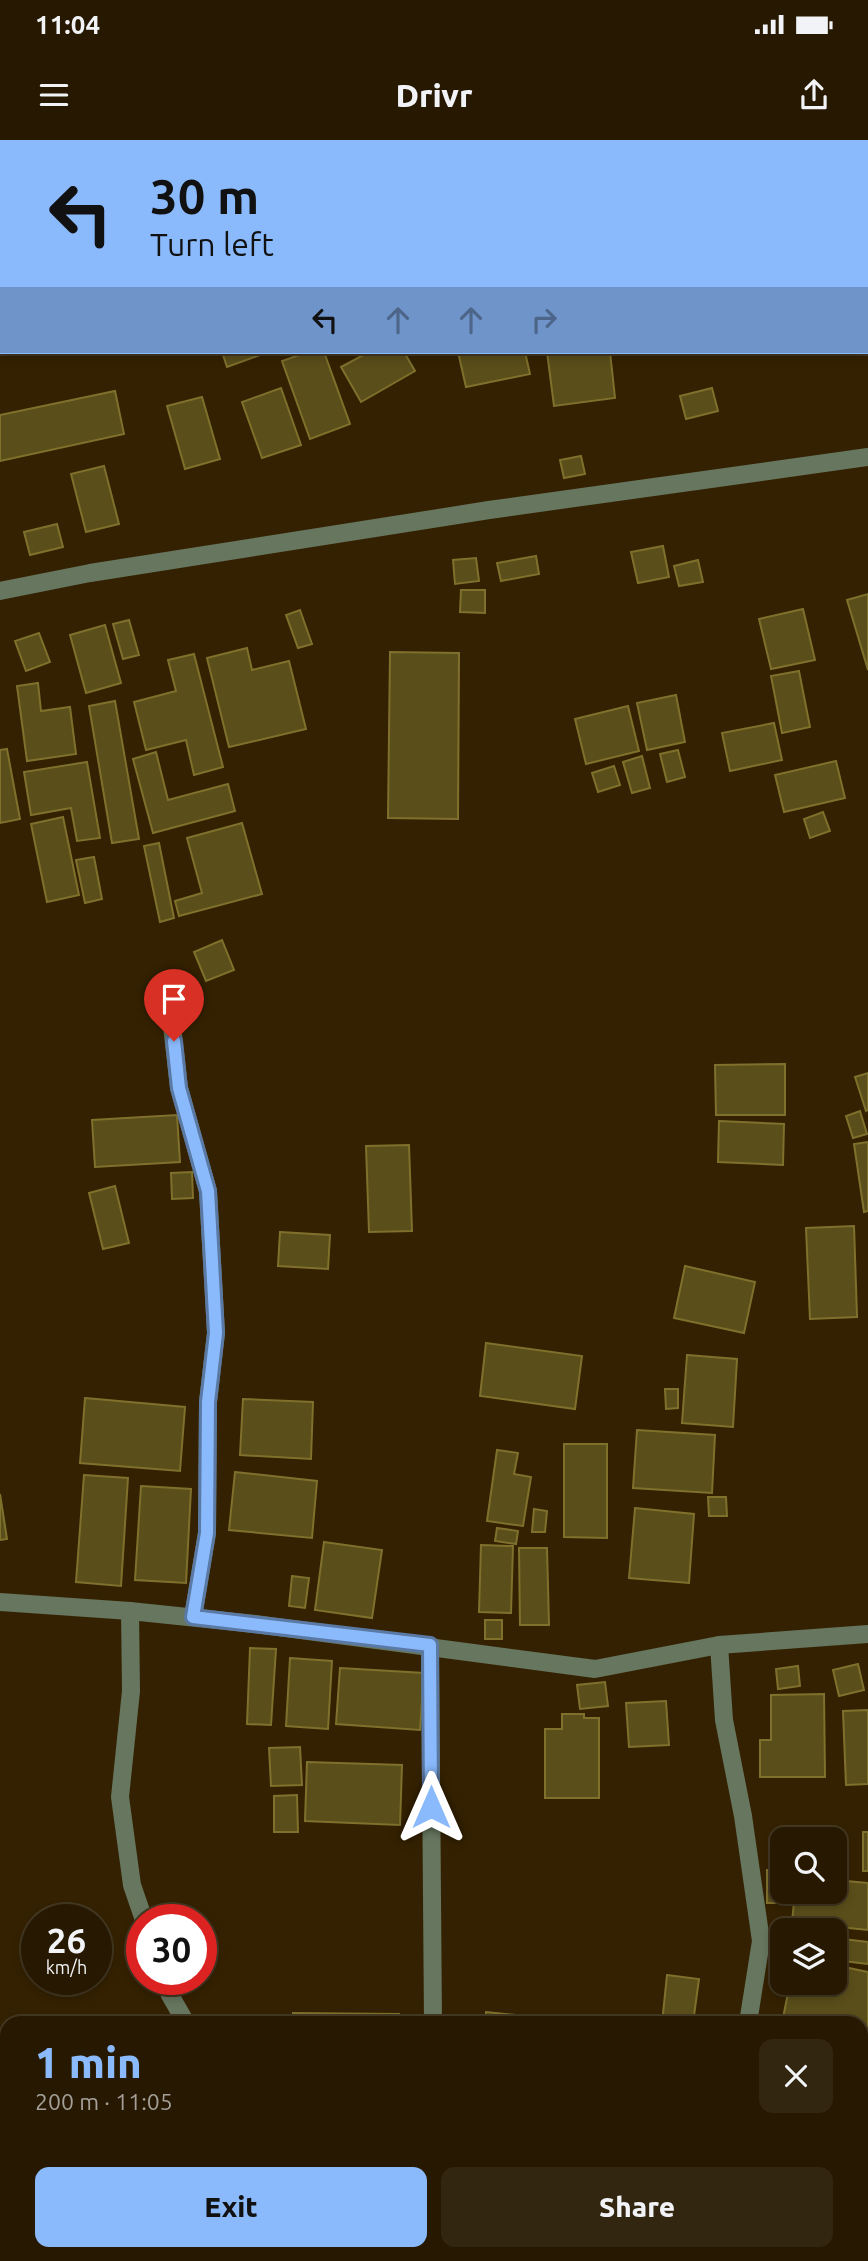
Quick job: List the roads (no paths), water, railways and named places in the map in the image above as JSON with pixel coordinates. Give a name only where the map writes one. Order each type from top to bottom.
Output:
[{"type":"street","points":[[0,591],[90,573],[462,515],[868,457]]},
{"type":"street","points":[[171,1017],[179,1088],[208,1191],[216,1333],[208,1402],[207,1533],[193,1617]]},
{"type":"street","points":[[0,1602],[193,1617],[430,1645],[595,1669],[719,1645],[868,1634]]},
{"type":"street","points":[[130,1611],[131,1691],[120,1797],[132,1885],[139,1904]]},
{"type":"street","points":[[430,1645],[433,2016]]},
{"type":"street","points":[[719,1645],[724,1720],[743,1816],[761,1941],[749,2016]]},
{"type":"street","points":[[170,1995],[182,2016]]}]
